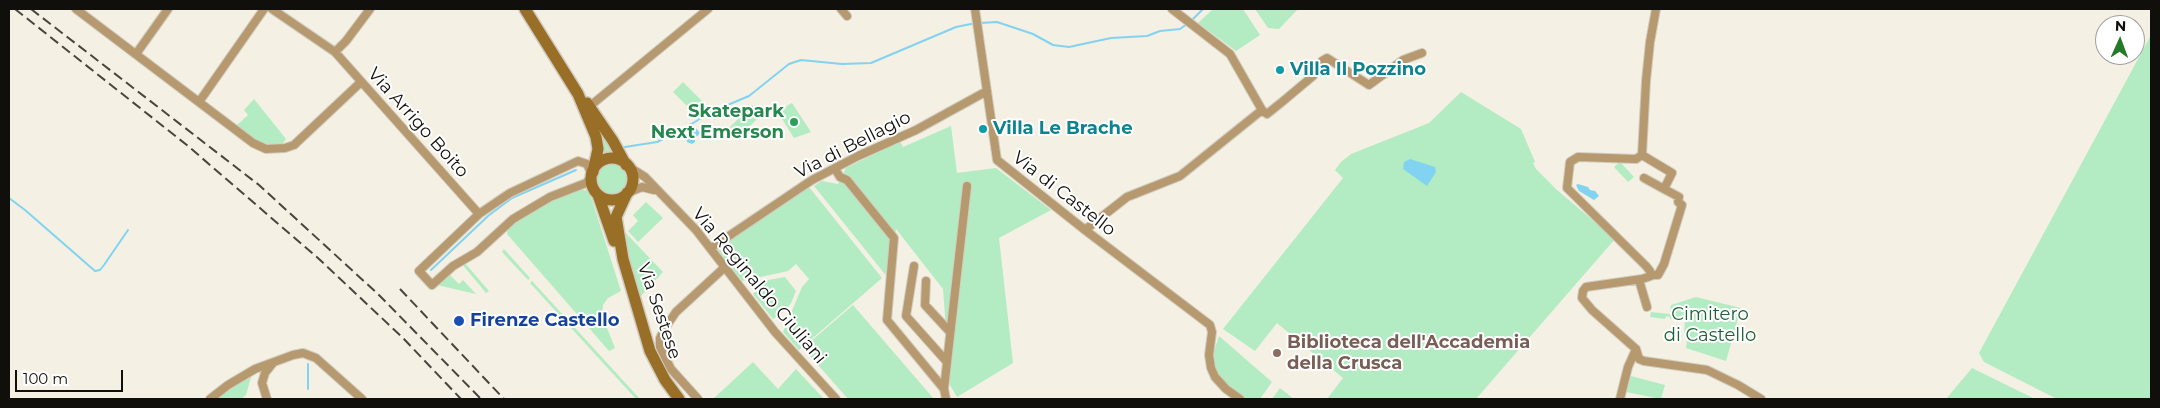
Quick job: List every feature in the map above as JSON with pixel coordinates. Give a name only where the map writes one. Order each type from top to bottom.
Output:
[{"type":"main road","points":[[525,9],[578,94],[597,140],[597,155],[592,175],[593,188],[598,195],[606,199],[616,200],[627,193],[632,180],[630,170],[615,143],[590,106],[578,94]]},
{"type":"main road","points":[[592,175],[598,164],[608,159],[618,160],[626,165]]},
{"type":"main road","name":"Via Sestese","points":[[627,193],[616,217],[623,259],[648,345],[665,380],[679,399]]},
{"type":"main road","name":"Via Sestese","points":[[598,195],[615,243],[623,259]]},
{"type":"street","points":[[76,9],[253,143],[269,149],[294,145],[361,82]]},
{"type":"street","points":[[136,54],[168,9]]},
{"type":"street","points":[[199,102],[264,9]]},
{"type":"street","name":"Via Arrigo Boito","points":[[272,9],[335,52],[479,214]]},
{"type":"street","points":[[335,52],[346,41],[370,9]]},
{"type":"street","points":[[590,106],[708,9]]},
{"type":"street","points":[[841,9],[847,16]]},
{"type":"street","name":"Via di Castello","points":[[975,9],[997,160],[1084,230],[1210,325],[1212,332],[1209,355],[1212,368],[1216,377],[1240,399]]},
{"type":"street","points":[[1172,9],[1234,59],[1262,110],[1267,114],[1314,76],[1322,61],[1327,58],[1368,85],[1403,60],[1422,53]]},
{"type":"street","points":[[1651,275],[1646,266],[1567,188],[1570,162],[1578,157],[1636,158],[1642,155],[1644,151],[1646,81],[1656,9]]},
{"type":"street","name":"Via di Bellagio","points":[[711,248],[812,180],[858,156],[916,130],[987,91]]},
{"type":"street","points":[[1084,230],[1127,198],[1180,176],[1262,110]]},
{"type":"street","points":[[1642,155],[1672,173],[1664,189]]},
{"type":"street","points":[[578,161],[583,161],[589,165],[592,175],[586,184],[550,197],[513,218],[477,252],[453,266],[432,285],[419,271],[479,214],[519,188],[578,161]]},
{"type":"street","name":"Via Reginaldo Giuliani","points":[[626,165],[640,172],[711,248],[775,332],[836,399]]},
{"type":"street","points":[[835,169],[840,177],[847,180],[894,238],[888,320],[944,389]]},
{"type":"street","points":[[1644,178],[1679,197],[1678,202],[1682,205],[1664,264],[1658,275],[1651,275],[1639,280],[1586,288],[1582,294],[1585,303],[1636,350],[1640,359],[1707,370],[1761,399]]},
{"type":"street","points":[[946,399],[944,389],[967,186]]},
{"type":"street","points":[[627,193],[646,187],[658,192]]},
{"type":"street","points":[[914,266],[906,316],[947,362]]},
{"type":"street","name":"Via Sestese","points":[[698,399],[671,369],[660,347],[660,338],[664,328],[676,312],[725,267]]},
{"type":"street","points":[[1639,280],[1647,308]]},
{"type":"street","points":[[926,281],[925,305],[950,332]]},
{"type":"street","points":[[1620,399],[1628,367],[1636,350]]},
{"type":"street","points":[[210,399],[240,378],[300,353],[316,358],[362,399]]},
{"type":"street","points":[[267,399],[262,383],[265,373],[273,363]]},
{"type":"green space","points":[[1213,9],[1243,9],[1260,35],[1236,51],[1198,23]]},
{"type":"green space","points":[[1255,9],[1298,9],[1279,29],[1268,28]]},
{"type":"green space","points":[[2151,35],[2151,399],[2057,399],[1984,362],[1979,353],[2135,65],[2145,65],[2145,46]]},
{"type":"green space","points":[[683,82],[704,103],[694,113],[673,92]]},
{"type":"green space","points":[[1461,92],[1521,129],[1535,162],[1533,163],[1536,169],[1557,190],[1615,239],[1476,399],[1327,399],[1343,378],[1277,323],[1255,351],[1223,329],[1343,178],[1335,170],[1341,162],[1351,154],[1429,123]]},
{"type":"green space","points":[[254,99],[286,139],[283,143],[269,147],[260,145],[236,126],[248,115],[244,110]]},
{"type":"green space","name":"Skatepark Next Emerson","points":[[792,103],[811,132],[794,138],[777,111]]},
{"type":"green space","points":[[752,105],[762,114],[737,139],[727,130]]},
{"type":"green space","points":[[951,126],[957,173],[996,168],[1051,210],[999,238],[1013,363],[957,397],[950,385],[943,289],[896,229],[888,278],[814,186],[822,181],[838,184],[846,168],[900,141],[903,147]]},
{"type":"green space","points":[[603,136],[605,139],[615,155],[601,157]]},
{"type":"green space","points":[[613,162],[625,167],[630,179],[625,191],[613,196],[601,191],[596,179],[601,167]]},
{"type":"green space","points":[[1620,162],[1634,177],[1628,182],[1614,167]]},
{"type":"green space","points":[[809,187],[882,278],[799,350],[783,332],[802,287],[809,279],[796,264],[788,271],[742,281],[715,248]]},
{"type":"green space","points":[[579,190],[585,190],[590,194],[621,291],[608,298],[603,305],[602,316],[615,348],[609,351],[507,234],[508,228],[519,219],[549,202]]},
{"type":"green space","points":[[646,202],[663,218],[638,242],[628,231],[638,221],[633,215]]},
{"type":"green space","points":[[621,228],[663,272],[640,297]]},
{"type":"green space","points":[[504,249],[530,278],[528,280],[502,252]]},
{"type":"green space","points":[[464,262],[489,291],[486,293],[462,264]]},
{"type":"green space","points":[[449,274],[459,284],[463,280],[476,294],[437,285]]},
{"type":"green space","points":[[785,277],[796,291],[786,310],[773,319],[753,294],[759,286],[768,280]]},
{"type":"green space","points":[[532,281],[640,399],[636,399],[530,283]]},
{"type":"green space","name":"Cimitero di Castello","points":[[1696,297],[1741,308],[1726,361],[1686,348],[1688,333],[1684,333],[1685,321],[1670,319],[1670,317],[1666,316],[1665,319],[1650,317],[1651,312],[1670,314],[1671,305]]},
{"type":"green space","points":[[853,305],[934,399],[848,399],[803,348]]},
{"type":"green space","points":[[1219,336],[1272,382],[1260,399],[1246,399],[1221,379],[1214,366],[1213,354]]},
{"type":"green space","points":[[753,362],[778,389],[796,369],[824,399],[713,399]]},
{"type":"green space","points":[[1972,368],[2035,399],[1946,399]]},
{"type":"green space","points":[[252,374],[246,395],[241,399],[213,399]]},
{"type":"green space","points":[[1631,376],[1665,385],[1661,399],[1626,392]]},
{"type":"green space","points":[[1280,388],[1294,399],[1272,399]]},
{"type":"water","points":[[696,128],[700,133],[695,142],[692,144],[687,142],[686,135]]},
{"type":"water","points":[[1410,159],[1435,167],[1436,172],[1427,186],[1403,169],[1404,162]]},
{"type":"water","points":[[1578,184],[1595,191],[1599,196],[1594,200],[1579,191],[1576,185]]},
{"type":"waterway","points":[[1191,21],[1203,9]]},
{"type":"waterway","points":[[980,23],[997,22],[1033,34],[1053,45],[1069,47],[1111,38],[1147,36],[1160,31],[1180,29],[1187,24]]},
{"type":"waterway","points":[[625,147],[657,142],[711,112],[749,96],[789,64],[801,60],[842,64],[871,63],[956,27],[976,23]]},
{"type":"waterway","points":[[431,270],[488,216],[512,198],[576,170]]},
{"type":"waterway","points":[[9,198],[95,271],[100,270],[128,230]]},
{"type":"waterway","points":[[308,364],[308,389]]},
{"type":"railway","points":[[15,9],[188,146],[319,259],[403,338],[461,399]]},
{"type":"railway","points":[[31,9],[259,185],[378,294],[481,399]]},
{"type":"railway","points":[[400,289],[504,399]]},
{"type":"place","name":"Villa Il Pozzino","points":[[1280,70]]},
{"type":"place","name":"Skatepark Next Emerson","points":[[794,122]]},
{"type":"place","name":"Villa Le Brache","points":[[983,129]]},
{"type":"place","name":"Firenze Castello","points":[[459,321]]},
{"type":"place","name":"Biblioteca dell'Accademia della Crusca","points":[[1277,353]]}]
